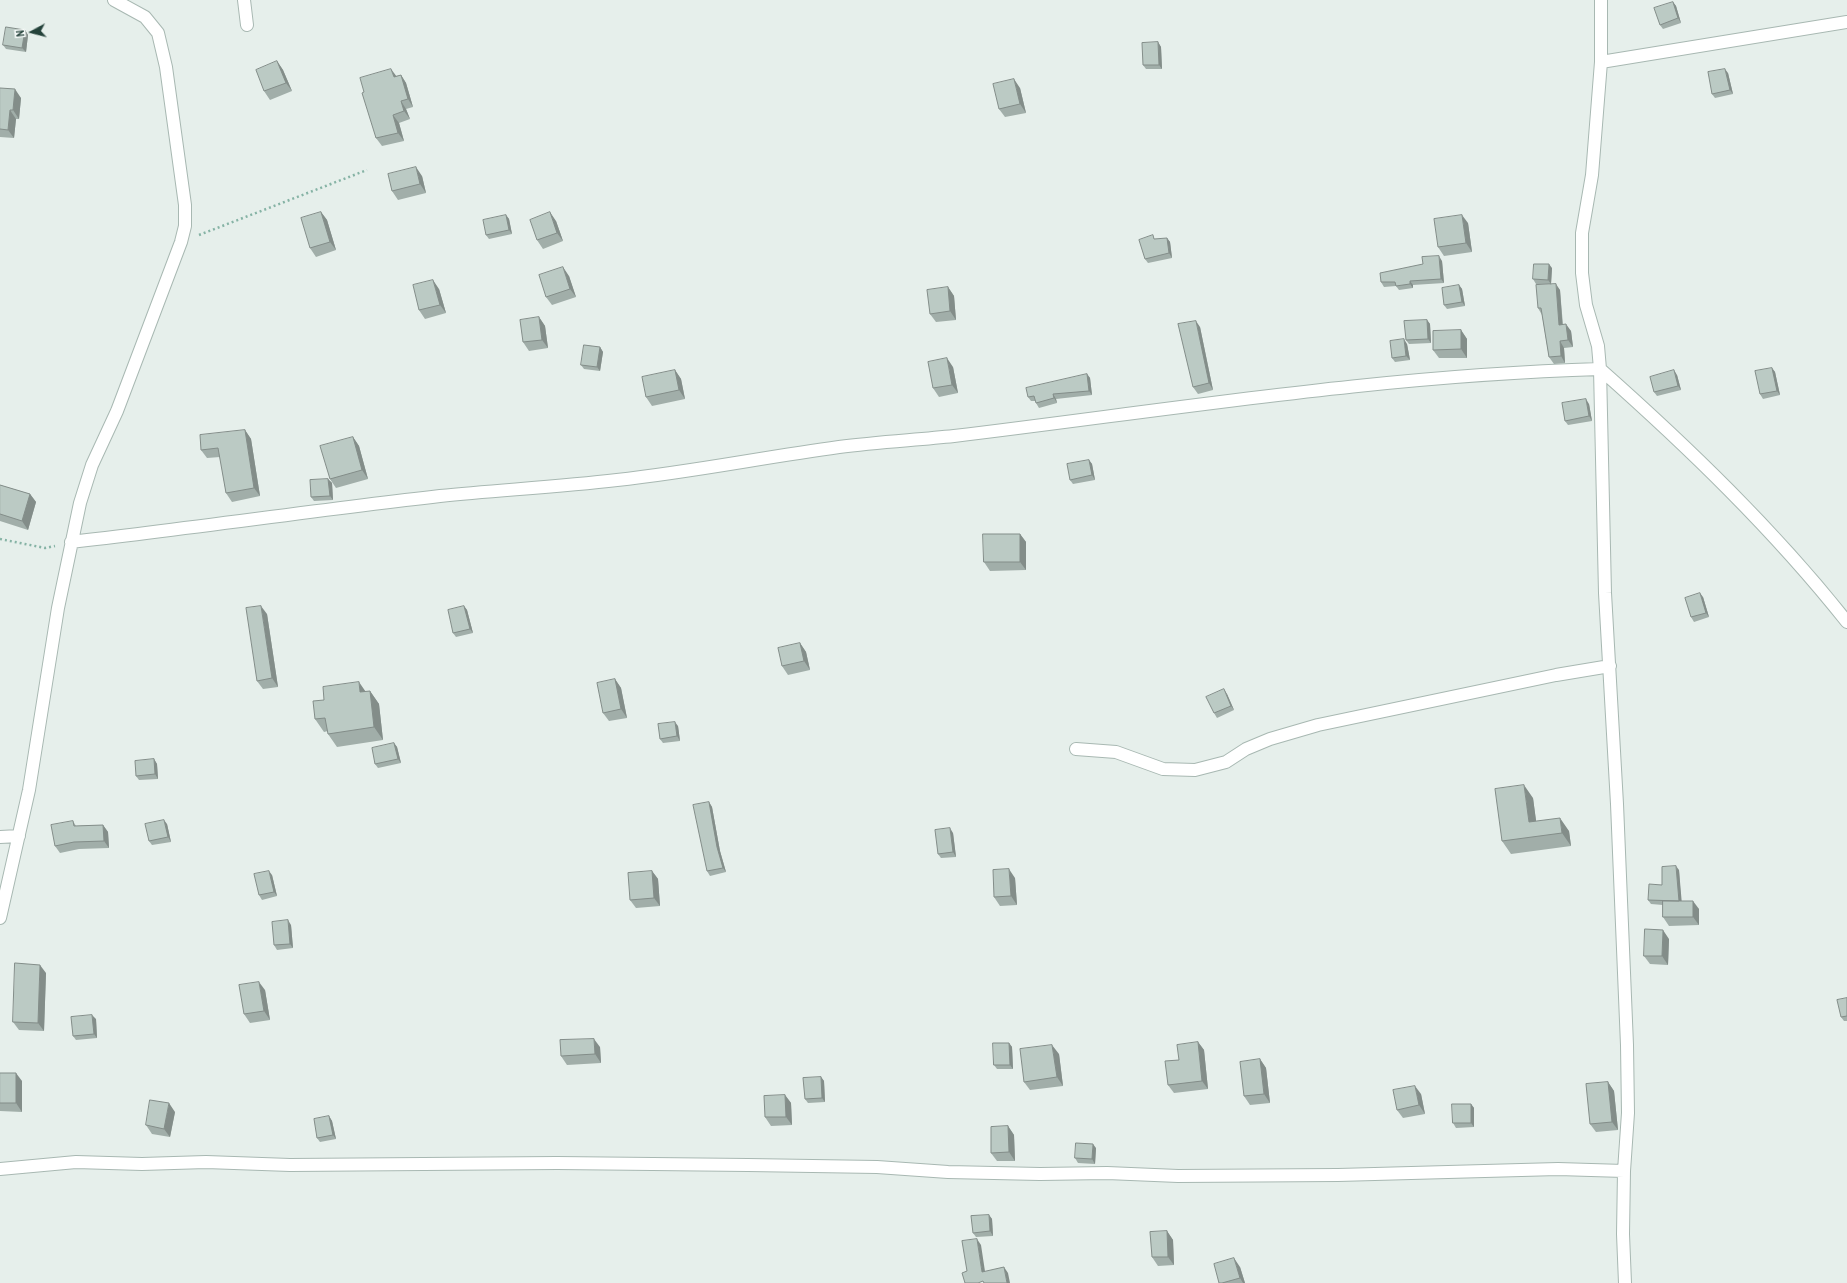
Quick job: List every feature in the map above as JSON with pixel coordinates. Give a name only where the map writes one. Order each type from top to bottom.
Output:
[{"type":"street","points":[[0,918],[29,790],[58,608],[80,503],[92,465],[117,411],[182,242],[185,226],[185,205],[166,67],[158,33],[150,22],[114,0]]},
{"type":"street","points":[[244,0],[248,25]]},
{"type":"street","points":[[1601,0],[1601,62],[1592,175],[1582,233],[1582,273],[1586,305],[1598,346],[1600,369],[1605,593],[1610,666],[1627,1045],[1628,1113],[1624,1171],[1623,1234],[1625,1283]]},
{"type":"street","points":[[1601,62],[1847,22]]},
{"type":"street","points":[[71,542],[446,496],[617,480],[704,469],[844,446],[956,436],[1098,417],[1406,380],[1496,373],[1600,369],[1661,424],[1726,488],[1800,566],[1847,622]]},
{"type":"street","points":[[1076,749],[1116,752],[1163,769],[1185,771],[1195,770],[1226,762],[1246,749],[1270,739],[1318,725],[1556,675],[1610,666]]},
{"type":"street","points":[[0,837],[19,836]]},
{"type":"street","points":[[0,1169],[76,1162],[142,1164],[206,1162],[290,1164],[565,1163],[756,1165],[877,1167],[1017,1174],[1107,1173],[1178,1176],[1338,1175],[1558,1169],[1624,1171]]},
{"type":"path","points":[[182,242],[367,170]]},
{"type":"path","points":[[0,539],[45,548],[71,542]]},
{"type":"building","points":[[1673,2],[1678,18],[1660,25],[1654,8]]},
{"type":"building","points":[[6,27],[25,30],[22,48],[3,45]]},
{"type":"building","points":[[1158,42],[1159,65],[1143,65],[1142,43]]},
{"type":"building","points":[[277,61],[286,83],[264,91],[256,70]]},
{"type":"building","points":[[391,69],[394,77],[401,75],[408,99],[401,101],[404,111],[393,115],[398,133],[376,138],[362,93],[364,92],[360,78]]},
{"type":"building","points":[[1725,69],[1730,90],[1712,94],[1708,72]]},
{"type":"building","points":[[1014,79],[1020,104],[999,109],[993,84]]},
{"type":"building","points":[[0,88],[15,89],[13,110],[10,110],[8,130],[0,129]]},
{"type":"building","points":[[416,167],[420,184],[392,191],[388,174]]},
{"type":"building","points":[[321,212],[330,242],[310,248],[301,218]]},
{"type":"building","points":[[550,212],[557,233],[537,240],[530,220]]},
{"type":"building","points":[[506,215],[509,230],[486,235],[483,220]]},
{"type":"building","points":[[1462,215],[1466,243],[1438,247],[1434,219]]},
{"type":"building","points":[[1153,235],[1154,239],[1167,238],[1169,253],[1145,259],[1139,240]]},
{"type":"building","points":[[1439,256],[1441,279],[1410,281],[1410,284],[1396,286],[1395,282],[1381,282],[1380,273],[1423,264],[1422,257]]},
{"type":"building","points":[[1534,264],[1549,264],[1548,280],[1533,279]]},
{"type":"building","points":[[563,267],[570,289],[546,297],[539,275]]},
{"type":"building","points":[[433,280],[440,305],[419,310],[413,285]]},
{"type":"building","points":[[1556,284],[1559,325],[1566,324],[1568,340],[1560,341],[1561,356],[1549,357],[1541,308],[1538,308],[1536,285]]},
{"type":"building","points":[[1459,285],[1462,302],[1444,305],[1442,288]]},
{"type":"building","points":[[948,287],[950,311],[930,314],[927,290]]},
{"type":"building","points":[[539,317],[542,340],[523,342],[520,320]]},
{"type":"building","points":[[1427,320],[1428,339],[1406,340],[1404,321]]},
{"type":"building","points":[[1196,321],[1209,383],[1193,387],[1178,324]]},
{"type":"building","points":[[1461,330],[1461,349],[1433,350],[1433,331]]},
{"type":"building","points":[[1404,339],[1406,356],[1392,358],[1390,341]]},
{"type":"building","points":[[584,345],[600,347],[597,367],[581,365]]},
{"type":"building","points":[[947,358],[952,385],[933,388],[928,362]]},
{"type":"building","points":[[1772,368],[1777,391],[1760,394],[1755,371]]},
{"type":"building","points":[[675,370],[679,390],[646,397],[642,377]]},
{"type":"building","points":[[1674,370],[1678,386],[1654,392],[1650,377]]},
{"type":"building","points":[[1087,374],[1089,391],[1053,394],[1054,398],[1036,403],[1034,396],[1028,397],[1026,388]]},
{"type":"building","points":[[1586,399],[1589,416],[1565,421],[1562,403]]},
{"type":"building","points":[[245,430],[254,488],[226,493],[218,448],[201,450],[200,435]]},
{"type":"building","points":[[353,437],[362,470],[330,479],[320,446]]},
{"type":"building","points":[[1089,460],[1092,475],[1070,480],[1067,464]]},
{"type":"building","points":[[328,479],[330,496],[311,497],[310,480]]},
{"type":"building","points":[[0,485],[30,494],[22,521],[0,514]]},
{"type":"building","points":[[983,534],[1020,534],[1020,562],[984,562]]},
{"type":"building","points":[[1700,593],[1706,613],[1691,617],[1685,598]]},
{"type":"building","points":[[261,606],[272,678],[257,681],[246,608]]},
{"type":"building","points":[[464,606],[470,629],[453,633],[448,610]]},
{"type":"building","points":[[800,643],[804,661],[782,666],[778,648]]},
{"type":"building","points":[[615,679],[621,709],[603,713],[597,683]]},
{"type":"building","points":[[359,682],[360,692],[370,691],[374,727],[328,734],[325,718],[315,719],[313,701],[324,700],[323,687]]},
{"type":"building","points":[[1224,689],[1231,706],[1214,713],[1206,697]]},
{"type":"building","points":[[675,722],[677,736],[660,739],[658,724]]},
{"type":"building","points":[[394,743],[398,759],[375,764],[372,748]]},
{"type":"building","points":[[154,759],[155,774],[136,776],[135,761]]},
{"type":"building","points":[[1524,785],[1529,822],[1560,818],[1562,833],[1502,841],[1495,789]]},
{"type":"building","points":[[709,802],[717,847],[723,868],[707,871],[693,805]]},
{"type":"building","points":[[164,820],[168,837],[149,841],[145,824]]},
{"type":"building","points":[[73,821],[74,826],[103,825],[104,841],[74,842],[55,846],[51,825]]},
{"type":"building","points":[[950,828],[953,852],[938,854],[935,830]]},
{"type":"building","points":[[1676,866],[1679,901],[1648,900],[1649,884],[1662,885],[1662,867]]},
{"type":"building","points":[[1009,869],[1011,896],[994,897],[993,870]]},
{"type":"building","points":[[269,871],[274,892],[259,895],[254,874]]},
{"type":"building","points":[[652,871],[654,898],[630,900],[628,873]]},
{"type":"building","points":[[1663,901],[1693,901],[1693,917],[1663,917]]},
{"type":"building","points":[[288,920],[290,944],[274,945],[272,922]]},
{"type":"building","points":[[1645,929],[1663,930],[1662,956],[1644,956]]},
{"type":"building","points":[[15,963],[40,965],[38,1023],[13,1022]]},
{"type":"building","points":[[259,982],[264,1011],[244,1014],[239,985]]},
{"type":"building","points":[[1847,998],[1847,1016],[1841,1017],[1837,1000]]},
{"type":"building","points":[[92,1015],[94,1034],[73,1036],[71,1017]]},
{"type":"building","points":[[594,1039],[595,1054],[561,1056],[560,1040]]},
{"type":"building","points":[[1198,1042],[1202,1081],[1168,1085],[1165,1061],[1179,1060],[1177,1045]]},
{"type":"building","points":[[993,1043],[1009,1043],[1010,1065],[994,1065]]},
{"type":"building","points":[[1052,1045],[1057,1077],[1024,1082],[1020,1049]]},
{"type":"building","points":[[1260,1059],[1264,1094],[1244,1096],[1240,1062]]},
{"type":"building","points":[[0,1073],[16,1073],[16,1103],[0,1103]]},
{"type":"building","points":[[821,1077],[822,1098],[805,1099],[803,1078]]},
{"type":"building","points":[[1608,1082],[1612,1122],[1590,1124],[1586,1084]]},
{"type":"building","points":[[1415,1086],[1419,1105],[1397,1110],[1393,1090]]},
{"type":"building","points":[[785,1095],[786,1117],[765,1117],[764,1096]]},
{"type":"building","points":[[150,1100],[169,1103],[164,1129],[146,1125]]},
{"type":"building","points":[[1452,1104],[1471,1104],[1471,1123],[1453,1123]]},
{"type":"building","points":[[329,1116],[333,1135],[317,1138],[314,1119]]},
{"type":"building","points":[[1008,1126],[1009,1152],[991,1153],[991,1127]]},
{"type":"building","points":[[1076,1143],[1093,1144],[1092,1159],[1075,1158]]},
{"type":"building","points":[[989,1215],[990,1231],[973,1233],[971,1216]]},
{"type":"building","points":[[1167,1231],[1168,1257],[1152,1257],[1150,1232]]},
{"type":"building","points":[[977,1239],[982,1272],[1004,1267],[1007,1283],[984,1283],[983,1281],[978,1283],[965,1283],[962,1273],[967,1271],[962,1241]]},
{"type":"building","points":[[1234,1258],[1240,1278],[1219,1283],[1214,1264]]}]
